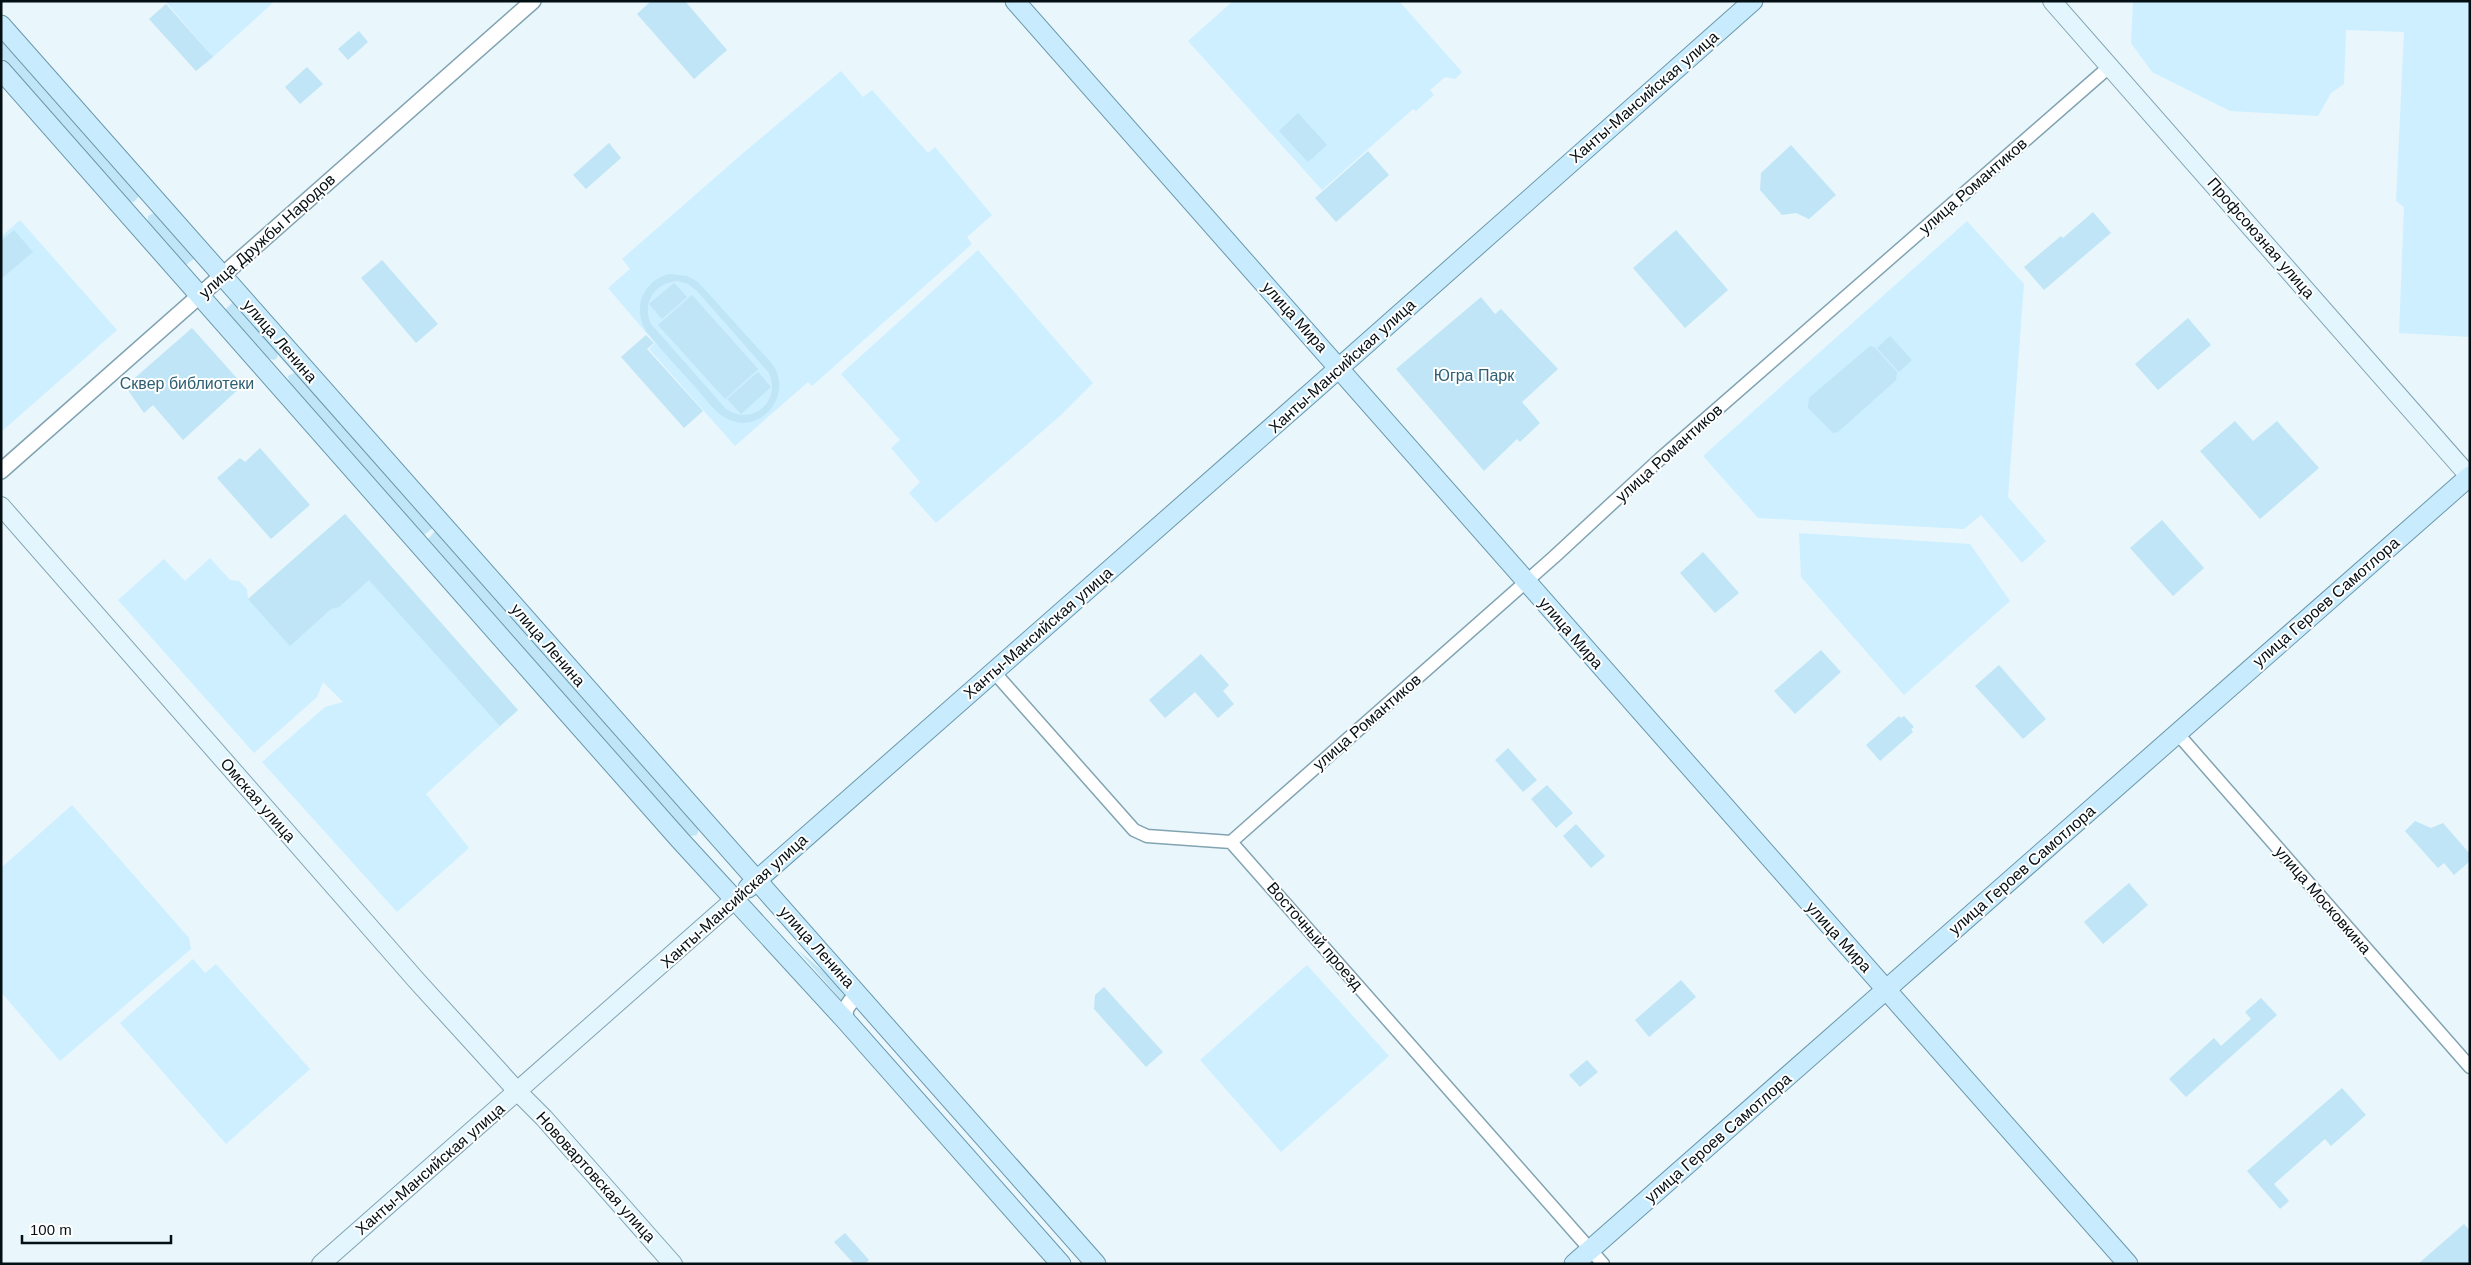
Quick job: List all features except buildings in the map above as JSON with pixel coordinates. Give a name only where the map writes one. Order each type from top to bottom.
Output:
[{"type":"main road","name":"улица Мира","points":[[1015,1],[2128,1264]]},
{"type":"main road","name":"Ханты-Мансийская улица","points":[[321,1264],[1340,368],[1752,1]]},
{"type":"main road","name":"Профсоюзная улица","points":[[2052,1],[2470,476]]},
{"type":"main road","name":"улица Ленина","points":[[1,24],[1096,1264]]},
{"type":"main road","name":"улица Ленина","points":[[1,70],[680,840],[846,1020],[1061,1264]]},
{"type":"main road","points":[[131,218],[154,197]]},
{"type":"main road","points":[[272,376],[294,356]]},
{"type":"main road","name":"улица Героев Самотлора","points":[[1574,1264],[2470,476]]},
{"type":"main road","name":"Омская улица","points":[[1,506],[410,973],[518,1092]]},
{"type":"main road","points":[[680,840],[691,844],[700,840],[705,832],[701,818]]},
{"type":"main road","name":"Нововартовская улица","points":[[518,1092],[544,1118],[673,1264]]},
{"type":"street","name":"улица Дружбы Народов","points":[[1,471],[533,1]]},
{"type":"street","name":"улица Романтиков","points":[[1231,842],[1526,581],[1660,459],[2109,67]]},
{"type":"street","points":[[994,672],[1134,830],[1147,836],[1231,842]]},
{"type":"street","name":"улица Московкина","points":[[2177,733],[2470,1067]]},
{"type":"street","name":"Восточный проезд","points":[[1231,842],[1603,1264]]},
{"type":"street","points":[[846,1020],[845,1010],[848,1004],[854,1000],[866,1002]]},
{"type":"shaded area","points":[[165,1],[275,1],[213,57]]},
{"type":"shaded area","points":[[1233,1],[1399,1],[1462,72],[1455,79],[1445,77],[1430,90],[1434,95],[1416,111],[1413,109],[1322,190],[1188,41]]},
{"type":"shaded area","points":[[2133,1],[2470,1],[2470,337],[2399,333],[2404,207],[2396,201],[2404,32],[2346,30],[2344,84],[2331,93],[2318,116],[2230,111],[2152,72],[2131,43]]},
{"type":"shaded area","points":[[841,71],[863,97],[872,90],[928,153],[935,147],[992,215],[967,237],[972,244],[812,386],[808,382],[735,446],[649,349],[655,343],[608,288],[630,269],[622,259],[742,154]]},
{"type":"shaded area","points":[[20,220],[117,330],[1,432],[1,237]]},
{"type":"shaded area","points":[[1967,221],[2024,284],[2008,497],[2046,541],[2022,563],[1981,515],[1964,529],[1758,518],[1703,456]]},
{"type":"shaded area","points":[[978,250],[1093,383],[1061,415],[936,523],[909,493],[920,482],[891,448],[900,440],[841,374]]},
{"type":"shaded area","points":[[345,514],[518,710],[426,794],[469,848],[397,912],[262,762],[325,707],[343,702],[323,682],[317,697],[254,753],[118,600],[164,559],[185,581],[210,558],[230,580],[239,581],[247,589],[248,599]]},
{"type":"shaded area","points":[[1799,533],[1970,544],[2010,601],[1904,695],[1801,577]]},
{"type":"shaded area","points":[[72,805],[189,938],[191,949],[60,1061],[1,992],[1,868]]},
{"type":"shaded area","points":[[193,959],[205,973],[216,964],[310,1069],[226,1144],[120,1023]]},
{"type":"shaded area","points":[[1307,965],[1389,1056],[1281,1152],[1200,1060]]},
{"type":"green space","points":[[651,1],[685,1],[727,50],[694,79],[637,14]]},
{"type":"green space","points":[[166,4],[213,57],[196,71],[149,19]]},
{"type":"green space","points":[[359,31],[368,42],[348,60],[338,49]]},
{"type":"green space","points":[[1,37],[138,192],[139,196],[134,202],[128,201],[1,56]]},
{"type":"green space","points":[[307,67],[323,84],[300,104],[285,87]]},
{"type":"green space","points":[[1298,113],[1327,145],[1308,162],[1279,131]]},
{"type":"green space","points":[[609,143],[621,158],[586,189],[573,175]]},
{"type":"green space","points":[[1791,145],[1836,195],[1809,219],[1796,213],[1782,215],[1760,190],[1761,173]]},
{"type":"green space","points":[[1368,151],[1389,175],[1336,222],[1315,198]]},
{"type":"green space","points":[[156,212],[196,257],[186,265],[148,223],[148,216]]},
{"type":"green space","points":[[2093,212],[2111,233],[2044,290],[2024,267],[2061,236],[2063,238]]},
{"type":"green space","points":[[14,230],[33,252],[1,279],[1,241]]},
{"type":"green space","points":[[1676,230],[1728,290],[1685,328],[1633,268]]},
{"type":"green space","points":[[382,260],[438,324],[416,343],[361,278]]},
{"type":"green space","points":[[669,274],[687,276],[698,282],[773,365],[778,377],[779,390],[776,401],[769,411],[760,418],[749,422],[737,422],[720,414],[709,404],[646,331],[640,313],[642,296],[652,283]],"holes":[[[678,281],[688,284],[697,291],[769,373],[772,384],[771,393],[768,402],[762,409],[745,415],[736,414],[726,409],[651,324],[648,309],[652,295],[663,285],[670,282]]]},
{"type":"green space","points":[[674,283],[687,297],[662,319],[649,304]]},
{"type":"green space","points":[[692,295],[758,369],[725,399],[658,325]]},
{"type":"green space","name":"Югра Парк","points":[[1481,297],[1495,314],[1501,309],[1558,369],[1522,402],[1540,423],[1520,442],[1517,439],[1484,471],[1396,369]]},
{"type":"green space","points":[[233,302],[278,351],[277,358],[274,360],[267,358],[225,310]]},
{"type":"green space","points":[[2188,318],[2211,345],[2158,390],[2135,364]]},
{"type":"green space","name":"Сквер библиотеки","points":[[192,328],[243,385],[183,440],[153,405],[144,413],[127,389],[129,383]]},
{"type":"green space","points":[[646,335],[654,343],[647,349],[703,411],[684,428],[621,357]]},
{"type":"green space","points":[[1890,336],[1912,360],[1899,372],[1877,348]]},
{"type":"green space","points":[[1870,346],[1874,347],[1897,372],[1896,380],[1838,432],[1833,433],[1808,408],[1809,398]]},
{"type":"green space","points":[[758,372],[771,387],[741,414],[727,399]]},
{"type":"green space","points":[[294,373],[298,375],[434,527],[424,535],[289,383],[288,376]]},
{"type":"green space","points":[[2235,421],[2253,441],[2277,421],[2319,468],[2260,519],[2200,451]]},
{"type":"green space","points":[[260,448],[310,505],[271,539],[217,478],[240,458],[245,462]]},
{"type":"green space","points":[[345,514],[518,710],[500,726],[369,580],[339,607],[331,609],[290,646],[248,599]]},
{"type":"green space","points":[[2162,520],[2204,568],[2173,596],[2130,548]]},
{"type":"green space","points":[[436,530],[699,828],[697,835],[690,836],[428,539]]},
{"type":"green space","points":[[1703,552],[1739,593],[1715,613],[1680,573]]},
{"type":"green space","points":[[1821,650],[1841,672],[1795,714],[1774,691]]},
{"type":"green space","points":[[1201,654],[1229,685],[1223,691],[1234,704],[1218,718],[1195,692],[1165,718],[1149,700]]},
{"type":"green space","points":[[1999,665],[2046,719],[2023,739],[1975,686]]},
{"type":"green space","points":[[1899,716],[1901,718],[1904,716],[1914,727],[1911,729],[1913,732],[1880,761],[1866,745]]},
{"type":"green space","points":[[1508,748],[1537,780],[1523,792],[1495,760]]},
{"type":"green space","points":[[1547,785],[1573,813],[1556,828],[1531,799]]},
{"type":"green space","points":[[2415,821],[2431,828],[2443,823],[2470,854],[2470,861],[2454,875],[2444,863],[2438,868],[2405,831]]},
{"type":"green space","points":[[1576,824],[1605,856],[1591,868],[1563,836]]},
{"type":"green space","points":[[2129,883],[2148,905],[2103,944],[2084,922]]},
{"type":"green space","points":[[798,950],[831,978],[846,998],[842,1001]]},
{"type":"green space","points":[[1681,980],[1696,997],[1649,1037],[1635,1020]]},
{"type":"green space","points":[[1104,987],[1163,1052],[1146,1067],[1094,1009],[1095,995]]},
{"type":"green space","points":[[2261,998],[2277,1015],[2186,1097],[2169,1079],[2214,1038],[2221,1046],[2251,1019],[2245,1012]]},
{"type":"green space","points":[[1587,1060],[1598,1072],[1580,1087],[1569,1075]]},
{"type":"green space","points":[[2342,1088],[2366,1115],[2331,1146],[2325,1139],[2274,1184],[2289,1201],[2280,1209],[2247,1171]]},
{"type":"green space","points":[[2464,1224],[2470,1231],[2470,1264],[2418,1264]]},
{"type":"green space","points":[[845,1233],[869,1260],[865,1264],[854,1264],[834,1242]]}]
